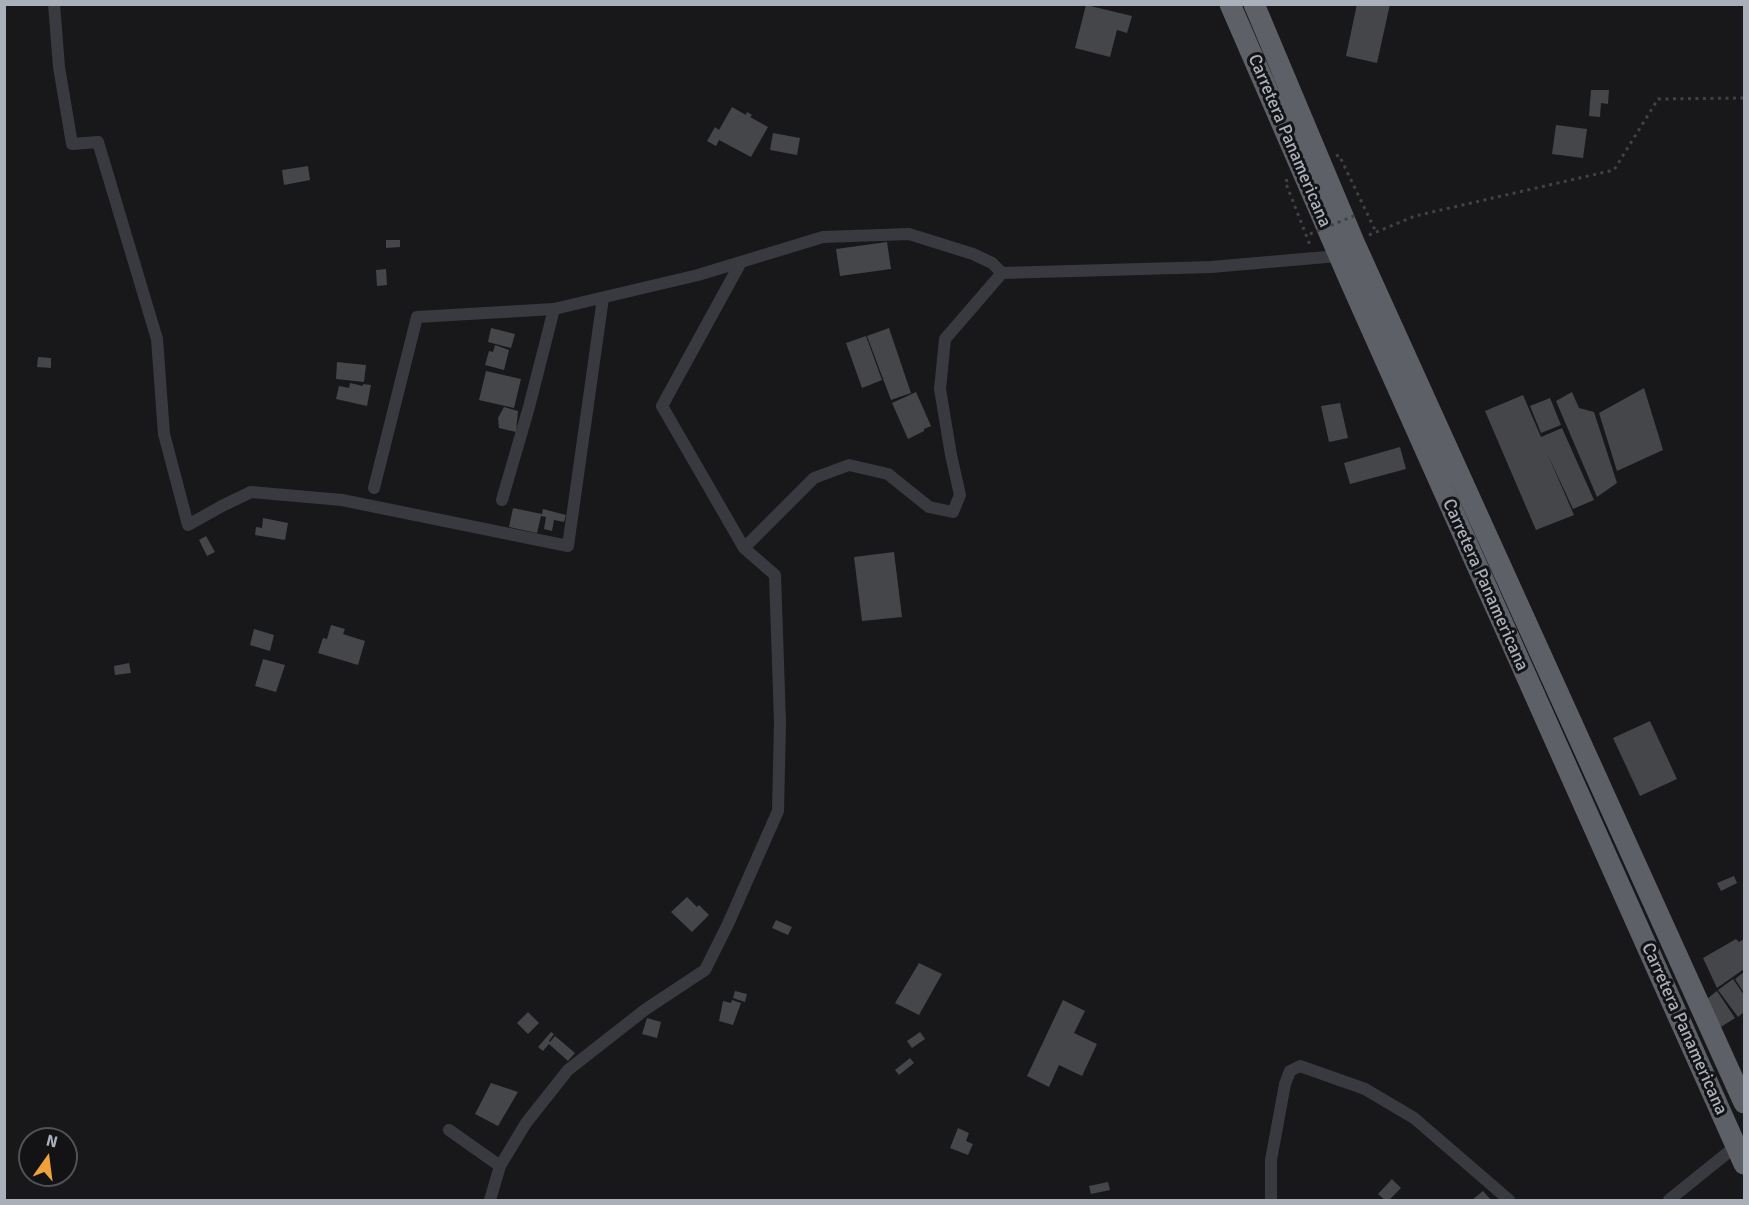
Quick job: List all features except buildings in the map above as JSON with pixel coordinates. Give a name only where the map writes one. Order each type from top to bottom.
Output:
[{"type":"highway","name":"Carretera Panamericana","points":[[1230,4],[1744,1104]]},
{"type":"highway","name":"Carretera Panamericana","points":[[1254,4],[1346,249],[1740,1155]]},
{"type":"street","points":[[54,4],[59,67],[72,144],[98,142],[157,339],[164,434],[188,525],[251,492],[342,500],[568,546],[603,298]]},
{"type":"street","points":[[374,488],[417,317],[554,309],[698,275],[823,237],[909,234],[973,254],[992,262],[1002,273]]},
{"type":"street","points":[[744,548],[814,478],[849,465],[888,474],[928,507],[953,512],[960,495],[940,389],[945,339],[1002,273],[1211,267],[1346,249]]},
{"type":"street","points":[[490,1200],[500,1166],[526,1123],[568,1070],[646,1009],[705,970],[778,811],[780,722],[775,575],[744,548],[662,406],[741,262]]},
{"type":"street","points":[[502,500],[554,309]]},
{"type":"street","points":[[1271,1200],[1271,1160],[1285,1084],[1290,1071],[1300,1066],[1365,1089],[1414,1118],[1509,1200]]},
{"type":"street","points":[[449,1130],[500,1166]]},
{"type":"street","points":[[1669,1200],[1740,1155]]},
{"type":"path","points":[[1346,249],[1376,232],[1415,216],[1614,170],[1658,99],[1744,98]]},
{"type":"path","points":[[1366,210],[1376,232]]},
{"type":"path","points":[[1310,234],[1356,215]]}]
